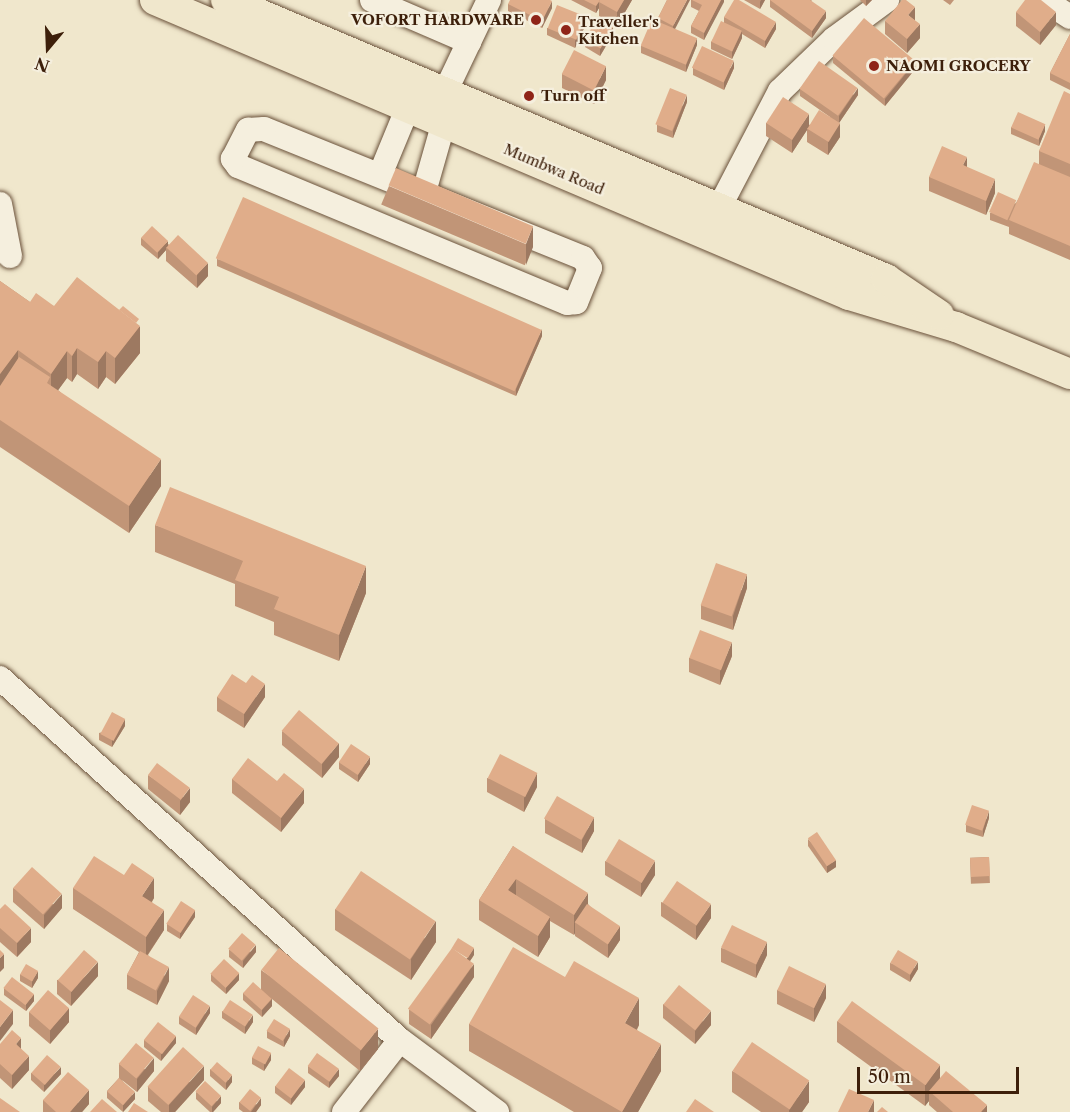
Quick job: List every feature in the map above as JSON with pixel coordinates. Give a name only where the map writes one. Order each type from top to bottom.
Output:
[{"type":"main road","name":"Mumbwa Road","points":[[154,0],[432,110],[866,302],[956,327],[1070,374]]},
{"type":"main road","name":"Mumbwa Road","points":[[239,3],[432,110],[719,208],[886,279],[956,327]]},
{"type":"street","points":[[372,0],[469,42]]},
{"type":"street","points":[[380,175],[432,110],[489,0]]},
{"type":"street","points":[[719,208],[780,91],[834,39],[887,0]]},
{"type":"street","points":[[1044,0],[1070,18]]},
{"type":"street","points":[[424,192],[432,110]]},
{"type":"street","points":[[264,129],[380,175],[583,258],[590,268],[576,302],[567,303],[238,166],[233,159],[248,130],[264,129]]},
{"type":"street","points":[[0,204],[10,256]]},
{"type":"street","points":[[0,678],[400,1040],[497,1112]]},
{"type":"street","points":[[344,1112],[400,1040]]},
{"type":"building","name":"VOFORT HARDWARE","points":[[510,0],[552,1],[542,21],[508,4]]},
{"type":"building","points":[[584,0],[600,0],[596,6]]},
{"type":"building","points":[[600,0],[624,0],[617,12],[599,2]]},
{"type":"building","points":[[667,0],[687,0],[673,26],[658,18]]},
{"type":"building","points":[[692,0],[721,0],[704,33],[691,26],[702,5]]},
{"type":"building","points":[[734,0],[739,0],[776,22],[765,41],[724,17]]},
{"type":"building","points":[[770,0],[810,0],[826,11],[812,31]]},
{"type":"building","points":[[902,0],[906,0],[915,7],[908,15],[920,24],[907,39],[885,21]]},
{"type":"building","points":[[1025,0],[1041,0],[1056,12],[1040,32],[1016,12]]},
{"type":"building","name":"Traveller's Kitchen","points":[[557,5],[586,17],[576,40],[548,28]]},
{"type":"building","points":[[597,18],[613,27],[601,49],[585,40]]},
{"type":"building","name":"NAOMI GROCERY","points":[[864,18],[915,61],[884,99],[833,56]]},
{"type":"building","points":[[652,19],[697,38],[686,65],[641,46]]},
{"type":"building","points":[[721,21],[742,31],[732,52],[711,42]]},
{"type":"building","points":[[1070,34],[1070,83],[1050,73]]},
{"type":"building","points":[[702,46],[734,61],[724,83],[692,68]]},
{"type":"building","points":[[574,50],[606,66],[594,90],[562,74]]},
{"type":"building","points":[[819,61],[858,88],[838,116],[799,89]]},
{"type":"building","points":[[670,88],[687,95],[672,131],[655,124]]},
{"type":"building","points":[[1064,91],[1070,94],[1070,164],[1039,151]]},
{"type":"building","points":[[783,97],[809,114],[792,140],[766,123]]},
{"type":"building","points":[[819,110],[840,123],[829,142],[807,129]]},
{"type":"building","points":[[1018,112],[1045,124],[1038,140],[1011,128]]},
{"type":"building","points":[[942,146],[967,157],[963,165],[995,179],[986,201],[929,177]]},
{"type":"building","points":[[1034,162],[1070,177],[1070,246],[1009,220]]},
{"type":"building","points":[[396,168],[533,226],[526,244],[389,185]]},
{"type":"building","points":[[998,192],[1016,200],[1007,220],[989,212]]},
{"type":"building","points":[[243,197],[542,330],[514,391],[216,258]]},
{"type":"building","points":[[152,226],[168,241],[157,253],[141,238]]},
{"type":"building","points":[[178,235],[208,263],[196,275],[166,247]]},
{"type":"building","points":[[77,277],[140,326],[115,358],[106,351],[98,362],[77,348],[72,356],[67,351],[51,374],[18,350],[0,374],[0,281],[30,302],[36,293],[54,306]]},
{"type":"building","points":[[123,306],[139,319],[136,323],[119,310]]},
{"type":"building","points":[[19,357],[50,377],[47,383],[161,459],[129,506],[0,420],[0,386]]},
{"type":"building","points":[[170,487],[366,566],[339,635],[274,609],[279,597],[235,580],[243,561],[155,525]]},
{"type":"building","points":[[716,563],[747,574],[732,617],[701,605]]},
{"type":"building","points":[[700,630],[732,642],[721,670],[689,658]]},
{"type":"building","points":[[232,674],[246,683],[252,675],[265,684],[244,714],[217,697]]},
{"type":"building","points":[[299,710],[339,743],[321,764],[282,731]]},
{"type":"building","points":[[112,712],[125,719],[114,741],[100,734]]},
{"type":"building","points":[[351,744],[370,757],[358,775],[339,762]]},
{"type":"building","points":[[500,754],[537,773],[525,797],[488,778]]},
{"type":"building","points":[[248,758],[277,781],[284,773],[304,789],[281,818],[232,779]]},
{"type":"building","points":[[157,763],[190,788],[181,800],[148,775]]},
{"type":"building","points":[[557,796],[594,817],[581,840],[544,819]]},
{"type":"building","points":[[972,805],[989,811],[982,831],[965,825]]},
{"type":"building","points":[[817,832],[836,860],[827,866],[808,838]]},
{"type":"building","points":[[619,839],[655,861],[642,883],[606,861]]},
{"type":"building","points":[[513,846],[588,893],[574,915],[516,879],[508,890],[550,917],[538,936],[479,900]]},
{"type":"building","points":[[94,856],[124,875],[132,863],[154,878],[142,896],[164,910],[146,937],[73,888]]},
{"type":"building","points":[[989,857],[990,876],[971,877],[970,858]]},
{"type":"building","points":[[32,867],[62,894],[43,915],[13,888]]},
{"type":"building","points":[[361,871],[436,921],[410,959],[335,909]]},
{"type":"building","points":[[677,881],[711,904],[696,925],[662,903]]},
{"type":"building","points":[[181,901],[195,910],[181,933],[166,924]]},
{"type":"building","points":[[5,904],[31,928],[17,943],[0,928],[0,909]]},
{"type":"building","points":[[587,904],[620,926],[608,945],[575,922]]},
{"type":"building","points":[[732,925],[767,942],[756,965],[721,947]]},
{"type":"building","points":[[242,933],[256,945],[242,961],[228,949]]},
{"type":"building","points":[[458,938],[474,948],[468,958],[452,948]]},
{"type":"building","points":[[513,947],[565,977],[574,961],[639,998],[625,1023],[661,1044],[622,1112],[469,1024]]},
{"type":"building","points":[[279,948],[378,1029],[361,1050],[261,970]]},
{"type":"building","points":[[452,948],[474,964],[430,1025],[408,1009]]},
{"type":"building","points":[[84,950],[98,962],[71,992],[58,980]]},
{"type":"building","points":[[898,950],[918,962],[910,975],[890,963]]},
{"type":"building","points":[[140,951],[169,967],[156,991],[127,975]]},
{"type":"building","points":[[224,959],[239,973],[226,988],[210,974]]},
{"type":"building","points":[[26,964],[38,971],[32,981],[20,974]]},
{"type":"building","points":[[789,966],[826,984],[814,1008],[777,990]]},
{"type":"building","points":[[12,977],[34,994],[25,1005],[3,988]]},
{"type":"building","points":[[253,982],[272,999],[262,1010],[243,993]]},
{"type":"building","points":[[679,985],[711,1011],[695,1030],[663,1004]]},
{"type":"building","points":[[48,990],[69,1008],[50,1030],[29,1012]]},
{"type":"building","points":[[193,995],[210,1006],[196,1028],[179,1017]]},
{"type":"building","points":[[0,1000],[13,1010],[0,1027]]},
{"type":"building","points":[[230,1000],[253,1015],[245,1026],[222,1012]]},
{"type":"building","points":[[852,1001],[940,1065],[925,1085],[837,1021]]},
{"type":"building","points":[[274,1019],[290,1029],[283,1041],[267,1031]]},
{"type":"building","points":[[158,1022],[176,1036],[162,1054],[144,1040]]},
{"type":"building","points":[[12,1030],[21,1038],[16,1044],[29,1056],[12,1075],[0,1064],[0,1044]]},
{"type":"building","points":[[752,1042],[809,1081],[790,1110],[732,1071]]},
{"type":"building","points":[[136,1043],[154,1058],[136,1078],[119,1064]]},
{"type":"building","points":[[258,1046],[271,1053],[265,1065],[252,1057]]},
{"type":"building","points":[[183,1047],[204,1066],[168,1105],[148,1086]]},
{"type":"building","points":[[317,1053],[339,1069],[329,1082],[308,1066]]},
{"type":"building","points":[[47,1055],[61,1067],[45,1085],[31,1073]]},
{"type":"building","points":[[217,1062],[232,1075],[226,1083],[210,1070]]},
{"type":"building","points":[[289,1068],[305,1080],[291,1098],[275,1086]]},
{"type":"building","points":[[946,1071],[987,1105],[981,1112],[953,1112],[929,1091]]},
{"type":"building","points":[[68,1072],[89,1090],[70,1112],[56,1112],[43,1100]]},
{"type":"building","points":[[119,1078],[135,1092],[123,1105],[107,1092]]},
{"type":"building","points":[[205,1081],[221,1096],[212,1106],[195,1091]]},
{"type":"building","points":[[250,1089],[261,1098],[250,1111],[239,1102]]},
{"type":"building","points":[[849,1089],[874,1100],[868,1112],[838,1112]]},
{"type":"building","points":[[0,1098],[20,1112],[0,1112]]},
{"type":"building","points":[[102,1099],[117,1112],[90,1112]]},
{"type":"building","points":[[695,1099],[714,1112],[686,1112]]},
{"type":"building","points":[[134,1103],[148,1112],[128,1112]]},
{"type":"building","points":[[882,1107],[888,1112],[877,1112]]},
{"type":"place","name":"VOFORT HARDWARE","points":[[536,20]]},
{"type":"place","name":"Traveller's Kitchen","points":[[566,30]]},
{"type":"place","name":"NAOMI GROCERY","points":[[874,66]]},
{"type":"place","name":"Turn off","points":[[529,96]]}]
